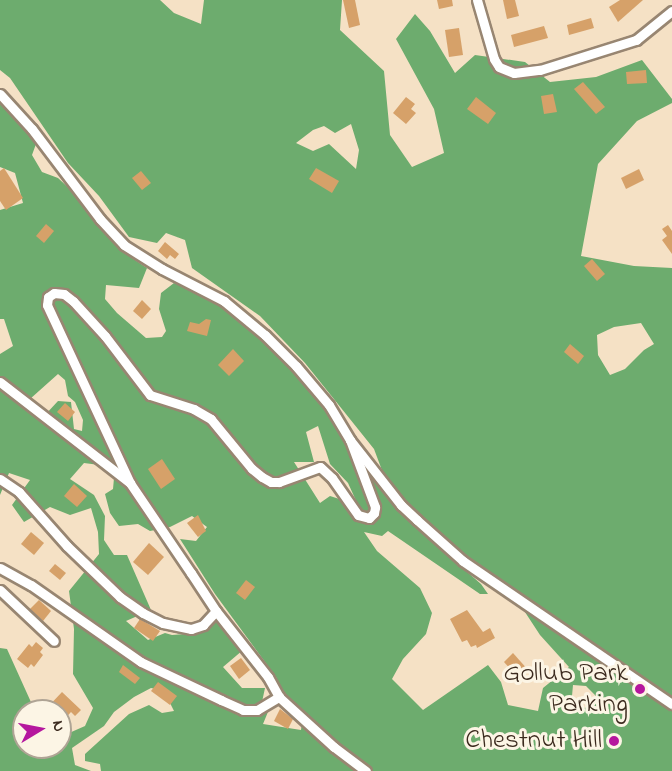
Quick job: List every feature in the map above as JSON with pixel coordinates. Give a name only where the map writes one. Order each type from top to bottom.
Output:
[{"type":"street","points":[[477,0],[494,59],[499,67],[514,73],[540,70],[636,40],[672,11]]},
{"type":"street","points":[[0,94],[27,122],[100,219],[124,245],[162,269],[212,293],[243,315],[303,374],[329,405],[350,440],[401,505],[463,561],[672,704]]},
{"type":"street","points":[[350,440],[375,507],[374,513],[369,518],[358,515],[332,478],[320,467],[279,482],[271,482],[262,477],[252,469],[211,419],[194,409],[150,395],[105,336],[73,301],[64,294],[54,293],[48,297],[47,306],[130,483],[216,611],[268,677],[279,697],[334,747],[366,771]]},
{"type":"street","points":[[0,382],[130,483]]},
{"type":"street","points":[[0,479],[18,492],[112,590],[143,613],[163,623],[191,629],[203,625],[216,611]]},
{"type":"street","points":[[0,568],[31,585],[141,662],[221,700],[243,710],[257,710],[279,697]]},
{"type":"street","points":[[0,590],[54,641]]},
{"type":"green space","points":[[0,0],[160,0],[174,13],[201,24],[204,0],[342,0],[340,30],[384,71],[390,135],[412,167],[444,153],[434,109],[396,39],[415,14],[430,31],[455,73],[475,55],[525,62],[550,82],[596,77],[642,60],[672,99],[672,103],[637,121],[598,164],[581,256],[634,266],[672,268],[672,771],[101,771],[100,764],[85,761],[85,754],[129,714],[149,705],[162,713],[174,711],[164,691],[151,688],[114,712],[104,726],[72,748],[72,732],[85,726],[93,708],[73,674],[74,629],[69,591],[99,554],[98,532],[91,508],[70,515],[50,507],[24,522],[12,505],[30,480],[9,473],[0,495],[0,354],[13,346],[4,319],[0,319],[0,210],[23,203],[15,173],[0,167],[0,101],[36,144],[32,155],[42,172],[58,178],[73,192],[113,240],[129,256],[147,268],[139,288],[106,285],[105,299],[117,313],[146,338],[162,337],[166,331],[159,309],[161,293],[174,283],[194,288],[214,298],[260,336],[307,382],[347,439],[419,530],[481,584],[488,594],[480,594],[388,531],[382,536],[364,532],[377,551],[420,588],[432,613],[426,634],[403,659],[392,679],[423,710],[488,665],[501,682],[508,705],[538,711],[543,688],[569,667],[540,635],[523,609],[524,599],[475,565],[415,511],[383,473],[374,449],[305,363],[260,316],[192,268],[185,240],[166,233],[157,243],[129,237],[99,196],[68,163],[10,78],[0,70]],"holes":[[[351,124],[359,150],[356,169],[329,144],[313,151],[296,143],[313,130],[324,126],[335,133]],[[641,323],[654,344],[644,350],[625,369],[610,375],[598,355],[597,335],[614,327]],[[58,374],[65,380],[68,396],[75,402],[83,420],[82,431],[74,429],[71,402],[58,401],[45,415],[34,412],[30,399]],[[318,426],[330,464],[348,483],[358,505],[330,496],[320,503],[294,462],[314,462],[306,432]],[[84,463],[115,467],[113,489],[105,494],[110,513],[119,526],[138,524],[150,531],[170,527],[192,516],[207,527],[196,541],[180,539],[215,594],[276,677],[283,694],[303,715],[301,730],[263,724],[270,707],[262,702],[265,688],[242,688],[223,667],[243,650],[218,621],[198,633],[172,635],[165,633],[148,640],[126,621],[151,610],[127,555],[114,555],[104,540],[105,516],[94,495],[70,479]],[[573,685],[586,686],[597,697],[595,705],[580,709],[572,696]]]},
{"type":"green space","points":[[0,648],[7,649],[30,699],[12,699],[12,759],[72,759],[72,748],[75,765],[91,771],[0,771]]},
{"type":"building","points":[[343,0],[355,0],[360,25],[349,28]]},
{"type":"building","points":[[437,0],[452,0],[453,6],[439,9]]},
{"type":"building","points":[[503,0],[515,0],[519,16],[507,19]]},
{"type":"building","points":[[620,0],[643,0],[618,22],[609,7]]},
{"type":"building","points":[[591,18],[594,28],[569,35],[567,25]]},
{"type":"building","points":[[544,26],[548,38],[514,47],[511,35]]},
{"type":"building","points":[[459,28],[463,55],[449,57],[445,30]]},
{"type":"building","points":[[646,70],[647,83],[627,84],[626,72]]},
{"type":"building","points":[[583,82],[605,107],[596,114],[574,89]]},
{"type":"building","points":[[553,94],[557,112],[544,114],[541,96]]},
{"type":"building","points":[[406,97],[415,104],[411,109],[416,113],[406,124],[393,113]]},
{"type":"building","points":[[476,97],[496,113],[488,124],[467,109]]},
{"type":"building","points":[[4,168],[23,198],[6,210],[0,201],[0,171]]},
{"type":"building","points":[[316,168],[339,181],[332,193],[309,179]]},
{"type":"building","points":[[639,169],[644,180],[626,189],[621,178]]},
{"type":"building","points":[[141,171],[151,183],[142,190],[132,178]]},
{"type":"building","points":[[46,224],[54,231],[44,243],[36,236]]},
{"type":"building","points":[[668,225],[672,231],[672,254],[662,240],[667,236],[662,229]]},
{"type":"building","points":[[165,242],[179,254],[175,259],[170,255],[167,259],[158,251]]},
{"type":"building","points":[[592,259],[605,274],[597,281],[584,266]]},
{"type":"building","points":[[142,300],[151,309],[142,319],[133,311]]},
{"type":"building","points":[[206,319],[211,320],[207,336],[187,331],[190,322],[199,324]]},
{"type":"building","points":[[570,344],[584,356],[578,364],[564,352]]},
{"type":"building","points":[[233,349],[244,361],[229,376],[218,365]]},
{"type":"building","points":[[65,403],[75,412],[68,421],[57,412]]},
{"type":"building","points":[[162,459],[175,479],[161,489],[148,469]]},
{"type":"building","points":[[74,484],[87,496],[77,507],[64,496]]},
{"type":"building","points":[[198,515],[206,531],[198,537],[187,523]]},
{"type":"building","points":[[31,532],[44,543],[34,555],[21,544]]},
{"type":"building","points":[[149,543],[164,557],[148,575],[133,562]]},
{"type":"building","points":[[55,564],[66,573],[60,580],[49,571]]},
{"type":"building","points":[[246,580],[255,587],[245,600],[236,593]]},
{"type":"building","points":[[39,600],[51,611],[43,621],[30,609]]},
{"type":"building","points":[[467,610],[483,632],[490,628],[495,638],[477,648],[476,645],[471,647],[467,640],[462,642],[450,619]]},
{"type":"building","points":[[140,619],[160,631],[153,641],[134,628]]},
{"type":"building","points":[[36,642],[43,648],[40,652],[43,655],[34,667],[31,664],[28,668],[17,659],[29,644],[32,647]]},
{"type":"building","points":[[513,653],[529,671],[519,679],[504,662]]},
{"type":"building","points":[[241,658],[250,670],[239,679],[230,666]]},
{"type":"building","points":[[123,665],[140,678],[135,684],[119,672]]},
{"type":"building","points":[[158,682],[177,696],[170,705],[151,691]]},
{"type":"building","points":[[62,692],[69,699],[55,699]]},
{"type":"building","points":[[72,701],[81,710],[75,716],[72,713]]},
{"type":"building","points":[[280,709],[293,719],[288,729],[274,721]]},
{"type":"place","name":"Gollub Park Parking","points":[[640,689]]},
{"type":"place","name":"Chestnut Hill","points":[[614,741]]}]
